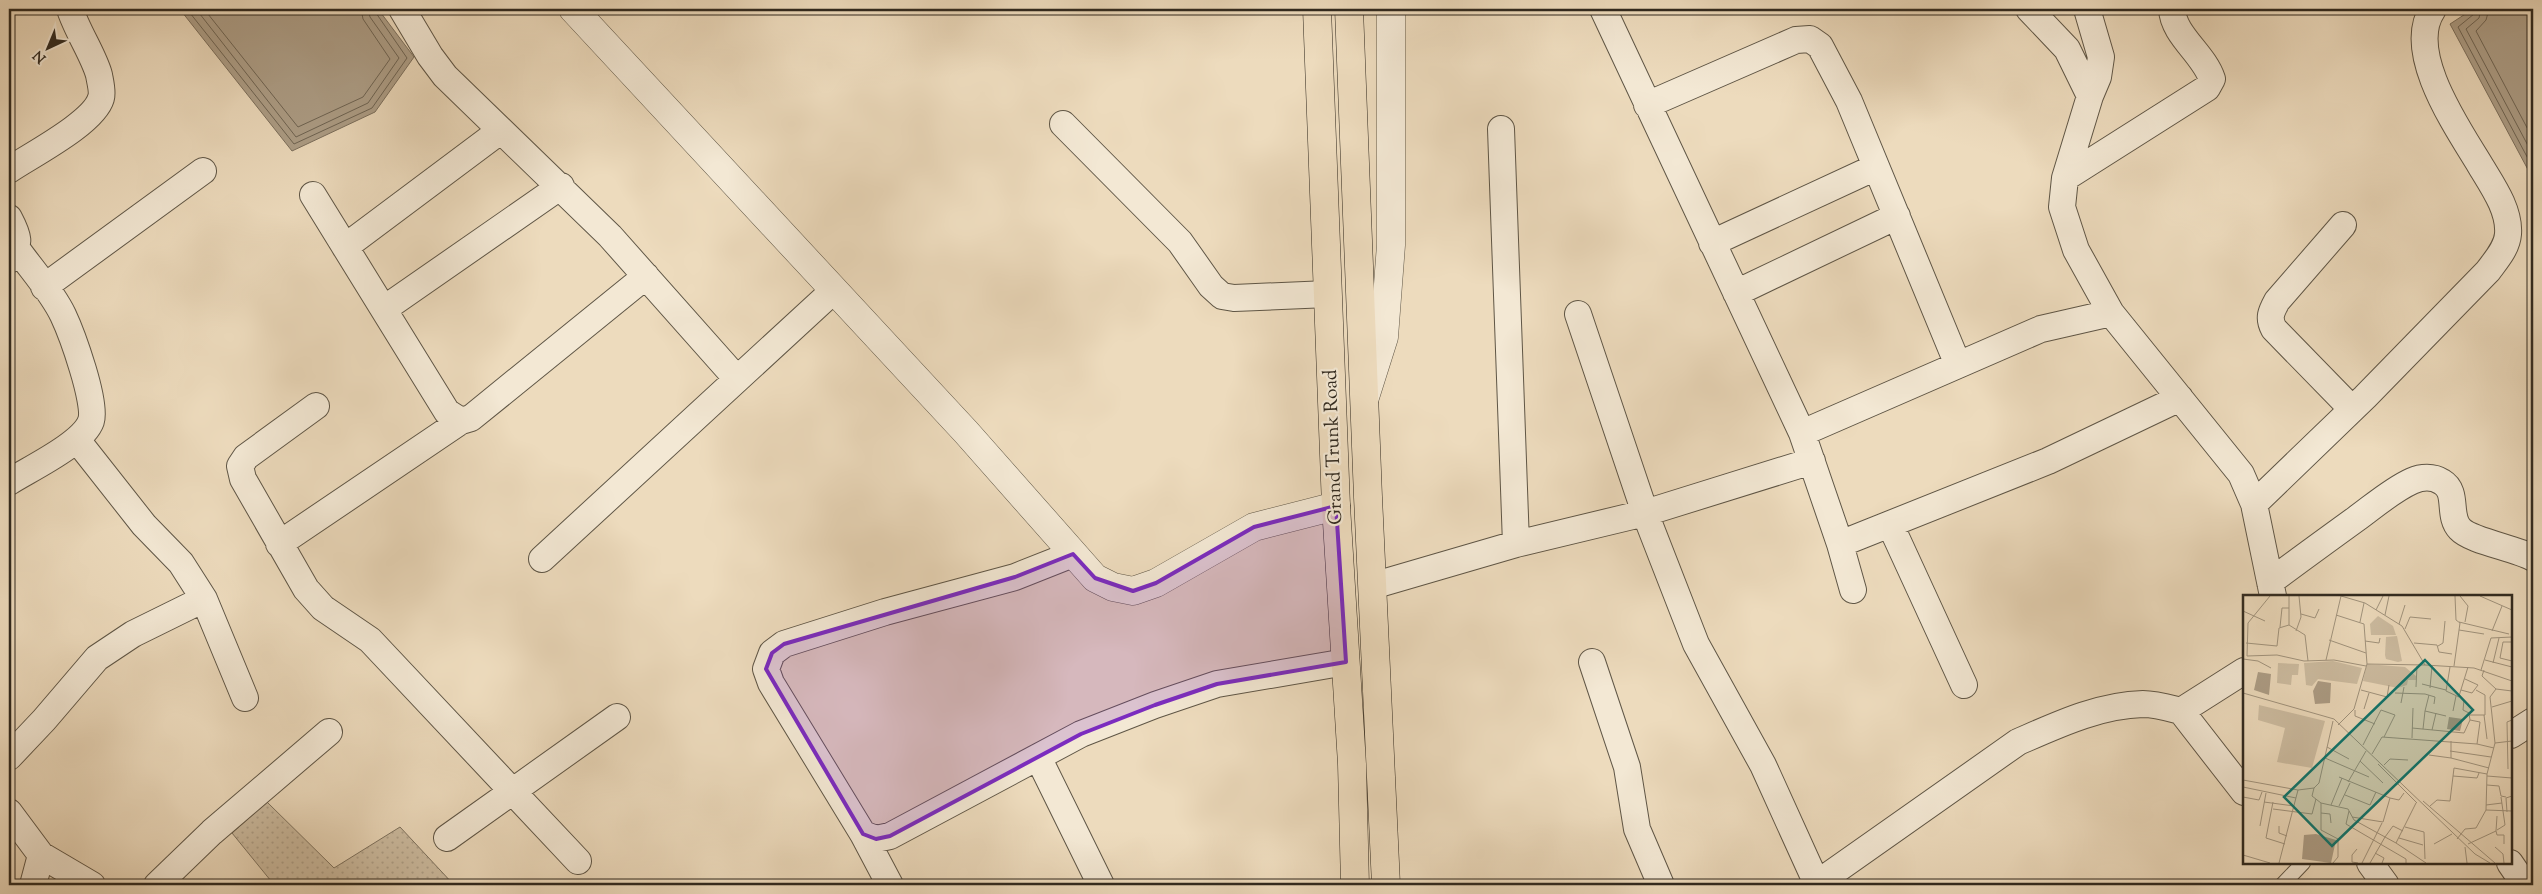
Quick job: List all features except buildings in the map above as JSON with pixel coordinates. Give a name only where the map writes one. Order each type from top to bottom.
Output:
[{"type":"highway","name":"Grand Trunk Road","points":[[1317,9],[1336,506],[1352,764],[1355,885]]},
{"type":"highway","name":"Grand Trunk Road","points":[[1349,9],[1386,885]]},
{"type":"street","points":[[9,170],[59,140],[94,110],[102,97],[98,73],[75,27],[70,9]]},
{"type":"street","points":[[402,9],[426,49],[446,76],[500,131],[561,186],[646,276],[737,379]]},
{"type":"street","points":[[574,9],[833,291],[966,432],[1095,578],[1113,587],[1133,591],[1156,583],[1254,527],[1336,506]]},
{"type":"street","points":[[1364,399],[1384,337],[1389,272],[1391,9]]},
{"type":"street","points":[[1603,9],[1802,433],[1840,544],[1853,590]]},
{"type":"street","points":[[2029,9],[2067,49],[2090,96]]},
{"type":"street","points":[[2087,9],[2101,57],[2098,77],[2090,96],[2065,178],[2062,207],[2076,250],[2111,313],[2241,474],[2254,504],[2271,590],[2382,500],[2414,480],[2430,477],[2443,482],[2452,495],[2453,514],[2458,528],[2466,535],[2516,549],[2533,558]]},
{"type":"street","points":[[2065,178],[2206,88],[2212,79],[2209,70],[2176,25],[2172,9]]},
{"type":"street","points":[[2254,504],[2352,410],[2488,271],[2502,251],[2508,235],[2505,215],[2494,188],[2456,123],[2436,84],[2425,56],[2423,33],[2428,16],[2433,9]]},
{"type":"street","points":[[1647,106],[1796,40],[1810,39],[1820,46],[1849,101],[1958,365]]},
{"type":"street","points":[[1063,124],[1180,242],[1207,281],[1222,296],[1234,298],[1328,294]]},
{"type":"street","points":[[1501,129],[1516,544]]},
{"type":"street","points":[[345,247],[500,131]]},
{"type":"street","points":[[1712,243],[1876,167]]},
{"type":"street","points":[[44,288],[203,171]]},
{"type":"street","points":[[384,309],[561,186]]},
{"type":"street","points":[[313,195],[447,412],[461,421]]},
{"type":"street","points":[[1736,293],[1897,216]]},
{"type":"street","points":[[9,218],[18,236],[13,254],[44,288],[62,314],[74,343],[92,404],[91,422],[76,440],[9,482]]},
{"type":"street","points":[[2342,225],[2277,301],[2270,313],[2270,322],[2274,329],[2352,410]]},
{"type":"street","points":[[280,544],[461,421],[471,418],[646,276]]},
{"type":"street","points":[[542,559],[833,291]]},
{"type":"street","points":[[1802,433],[2041,329],[2111,313]]},
{"type":"street","points":[[1578,314],[1645,513],[1696,644],[1763,765],[1816,885],[2018,742],[2054,726],[2100,710],[2144,704],[2181,710],[2243,672]]},
{"type":"street","points":[[1840,544],[2048,460],[2180,398]]},
{"type":"street","points":[[316,406],[246,457],[240,466],[243,479],[280,544],[311,595],[323,608],[370,640],[578,861]]},
{"type":"street","points":[[76,440],[144,525],[181,563],[204,599],[245,698]]},
{"type":"street","points":[[1372,586],[1516,544],[1645,513],[1812,461]]},
{"type":"street","points":[[1890,524],[1964,685]]},
{"type":"street","points":[[890,885],[863,834],[771,683],[766,669],[772,653],[784,644],[885,612],[1015,577],[1073,554]]},
{"type":"street","points":[[9,756],[44,720],[97,658],[133,634],[204,599]]},
{"type":"street","points":[[863,834],[876,839],[890,836],[1081,734],[1155,704],[1217,684],[1346,662]]},
{"type":"street","points":[[1592,662],[1627,767],[1637,829],[1661,885]]},
{"type":"street","points":[[2181,710],[2243,791]]},
{"type":"street","points":[[447,838],[617,717]]},
{"type":"street","points":[[157,885],[212,832],[329,732]]},
{"type":"street","points":[[1038,757],[1101,885]]},
{"type":"street","points":[[9,812],[41,855],[92,885]]},
{"type":"street","points":[[33,885],[41,855]]},
{"type":"street","points":[[2371,864],[2386,885]]},
{"type":"street","points":[[2511,864],[2526,885]]},
{"type":"lane","points":[[2282,885],[2303,864]]},
{"type":"highlighted area","points":[[1336,506],[1346,662],[1217,684],[1155,705],[1081,734],[890,836],[876,839],[863,834],[766,669],[772,653],[784,644],[1015,577],[1073,554],[1095,578],[1133,591],[1156,583],[1254,527]]},
{"type":"shaded area","points":[[267,802],[334,868],[400,827],[454,885],[271,885],[271,881],[232,833]]},
{"type":"water","points":[[187,9],[378,9],[414,57],[375,112],[292,151],[182,12]]},
{"type":"water","points":[[2473,9],[2533,9],[2533,179],[2450,24]]}]
